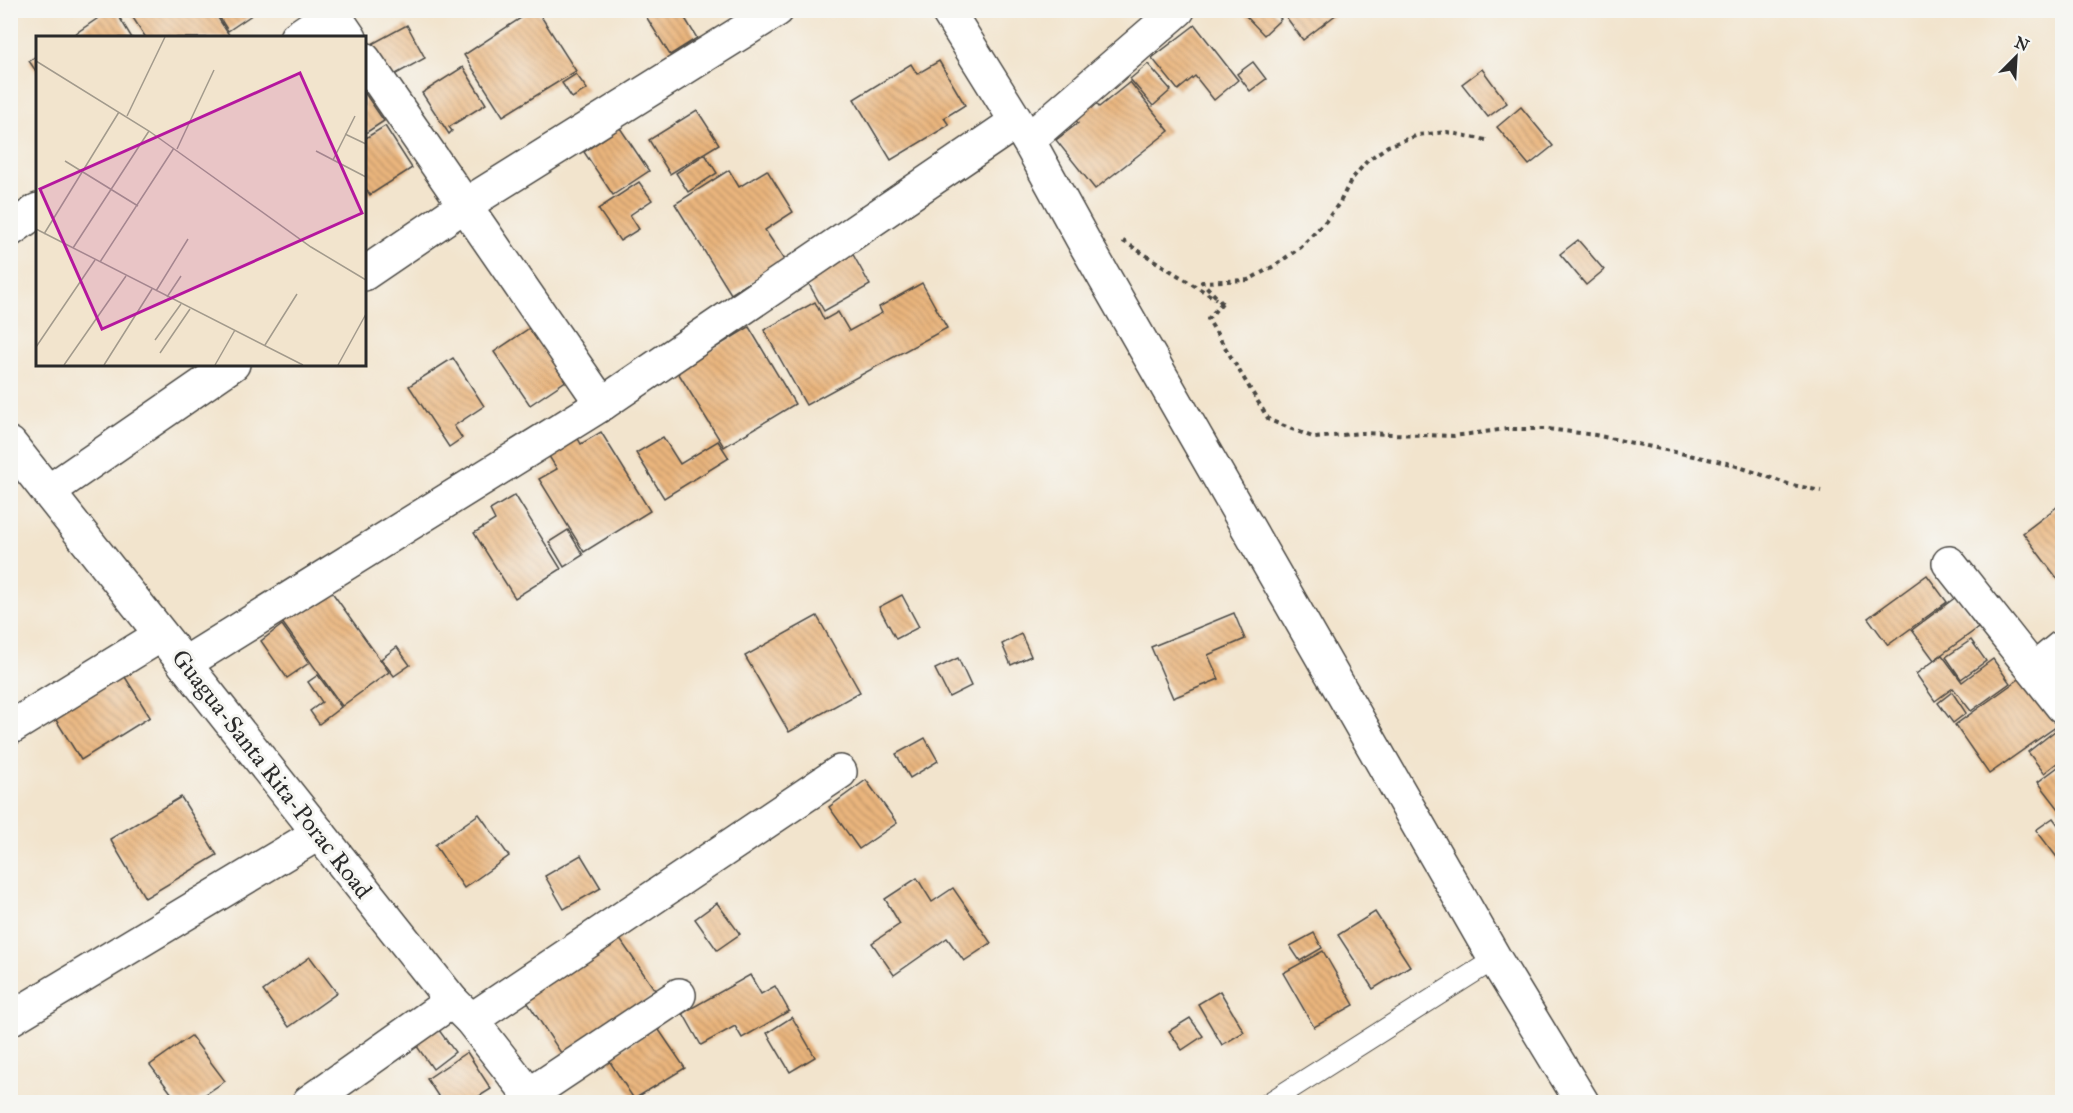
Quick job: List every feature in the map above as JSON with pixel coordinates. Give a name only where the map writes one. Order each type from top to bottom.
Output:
[{"type":"street","points":[[366,273],[465,205],[777,10]]},
{"type":"street","points":[[947,10],[1022,131],[1495,959],[1582,1102]]},
{"type":"street","points":[[184,664],[602,404],[1022,131],[1178,10]]},
{"type":"street","points":[[300,36],[337,18]]},
{"type":"street","points":[[366,62],[602,404]]},
{"type":"street","points":[[10,230],[36,211]]},
{"type":"street","points":[[49,491],[230,366]]},
{"type":"street","name":"Guagua-Santa Rita-Porac Road","points":[[10,444],[532,1099]]},
{"type":"street","points":[[1949,563],[2062,706]]},
{"type":"street","points":[[10,728],[161,635]]},
{"type":"street","points":[[2034,670],[2062,647]]},
{"type":"street","points":[[309,1102],[461,1011],[840,772]]},
{"type":"street","points":[[10,1019],[319,833]]},
{"type":"street","points":[[532,1099],[679,995]]},
{"type":"lane","points":[[1270,1102],[1495,959]]},
{"type":"path","points":[[1222,303],[1202,282],[1248,280],[1274,266],[1301,247],[1326,221],[1340,202],[1351,180],[1368,159],[1388,146],[1418,135],[1447,132],[1486,140]]},
{"type":"path","points":[[1083,240],[1109,232],[1222,303]]},
{"type":"path","points":[[1222,303],[1208,319],[1269,420],[1315,438],[1361,433],[1454,436],[1507,429],[1548,429],[1595,435],[1731,464],[1788,484],[1821,491]]},
{"type":"building","points":[[110,10],[115,10],[131,36],[72,36]]},
{"type":"building","points":[[128,10],[213,10],[230,36],[145,36]]},
{"type":"building","points":[[215,10],[259,10],[228,31]]},
{"type":"building","points":[[533,10],[537,10],[576,71],[503,116],[464,55]]},
{"type":"building","points":[[642,10],[680,10],[697,38],[670,55]]},
{"type":"building","points":[[1250,10],[1272,10],[1281,19],[1264,35],[1245,15]]},
{"type":"building","points":[[1281,10],[1342,10],[1303,40]]},
{"type":"building","points":[[407,25],[425,58],[387,79],[368,46]]},
{"type":"building","points":[[1195,25],[1238,80],[1214,100],[1195,76],[1178,90],[1152,58]]},
{"type":"building","points":[[36,56],[36,71],[29,61]]},
{"type":"building","points":[[939,61],[965,105],[944,118],[949,125],[891,160],[854,99],[911,64],[917,74]]},
{"type":"building","points":[[1253,62],[1266,79],[1250,91],[1237,74]]},
{"type":"building","points":[[1148,64],[1171,90],[1153,106],[1130,79]]},
{"type":"building","points":[[463,67],[486,104],[449,127],[452,131],[449,134],[422,93]]},
{"type":"building","points":[[1482,69],[1507,103],[1488,117],[1462,84]]},
{"type":"building","points":[[576,74],[587,89],[572,98],[562,83]]},
{"type":"building","points":[[1130,82],[1169,131],[1095,189],[1056,140],[1078,123],[1067,109],[1088,93],[1099,107]]},
{"type":"building","points":[[366,95],[384,121],[366,133]]},
{"type":"building","points":[[1521,107],[1553,146],[1529,165],[1497,127]]},
{"type":"building","points":[[697,110],[719,144],[670,174],[649,140]]},
{"type":"building","points":[[385,126],[412,168],[370,195],[366,189],[366,138]]},
{"type":"building","points":[[620,128],[649,171],[613,195],[584,152]]},
{"type":"building","points":[[705,154],[717,173],[688,192],[676,173]]},
{"type":"building","points":[[729,170],[739,187],[767,170],[793,212],[765,230],[785,260],[731,294],[675,204]]},
{"type":"building","points":[[639,182],[652,200],[630,215],[639,229],[620,241],[598,209]]},
{"type":"building","points":[[1578,240],[1604,270],[1586,285],[1560,254]]},
{"type":"building","points":[[851,251],[870,285],[824,311],[805,277]]},
{"type":"building","points":[[922,283],[947,328],[806,405],[764,330],[815,302],[824,320],[838,312],[849,331],[882,313],[879,307]]},
{"type":"building","points":[[534,325],[570,378],[530,405],[494,352]]},
{"type":"building","points":[[749,327],[795,404],[724,447],[677,371]]},
{"type":"building","points":[[453,358],[484,406],[454,426],[462,438],[449,447],[409,386]]},
{"type":"building","points":[[601,432],[650,511],[584,552],[539,479],[557,469],[547,453],[576,435],[581,444]]},
{"type":"building","points":[[663,437],[680,464],[718,441],[729,458],[664,498],[636,453]]},
{"type":"building","points":[[515,495],[561,569],[515,598],[474,533],[495,520],[490,510]]},
{"type":"building","points":[[2062,503],[2062,580],[2060,582],[2023,533]]},
{"type":"building","points":[[568,530],[583,555],[564,567],[549,542]]},
{"type":"building","points":[[1927,575],[1947,602],[1888,645],[1868,618]]},
{"type":"building","points":[[329,588],[389,672],[342,706],[277,615]]},
{"type":"building","points":[[902,595],[919,627],[896,639],[879,607]]},
{"type":"building","points":[[1956,597],[1978,628],[1934,660],[1912,630]]},
{"type":"building","points":[[1234,613],[1245,639],[1208,655],[1219,679],[1173,698],[1151,647]]},
{"type":"building","points":[[817,616],[860,692],[789,732],[745,656]]},
{"type":"building","points":[[282,625],[309,663],[287,678],[261,641]]},
{"type":"building","points":[[1021,634],[1031,656],[1011,665],[1002,644]]},
{"type":"building","points":[[1971,640],[1986,661],[1961,679],[1946,657]]},
{"type":"building","points":[[397,647],[410,665],[394,676],[381,659]]},
{"type":"building","points":[[1942,655],[1962,682],[1993,659],[2010,683],[1971,711],[1953,688],[1935,701],[1916,674]]},
{"type":"building","points":[[958,658],[971,686],[949,697],[935,669]]},
{"type":"building","points":[[120,669],[150,717],[81,760],[51,712]]},
{"type":"building","points":[[318,675],[341,707],[319,724],[310,711],[322,702],[308,682]]},
{"type":"building","points":[[2022,677],[2057,726],[1989,774],[1955,725]]},
{"type":"building","points":[[1952,692],[1966,713],[1953,723],[1938,703]]},
{"type":"building","points":[[2060,727],[2062,730],[2062,759],[2044,773],[2028,752]]},
{"type":"building","points":[[925,738],[938,761],[910,778],[896,754]]},
{"type":"building","points":[[2062,764],[2062,813],[2038,782]]},
{"type":"building","points":[[866,780],[897,823],[859,849],[829,807]]},
{"type":"building","points":[[181,797],[217,855],[145,898],[110,839]]},
{"type":"building","points":[[479,814],[509,856],[464,888],[435,845]]},
{"type":"building","points":[[2053,818],[2062,830],[2062,858],[2059,860],[2036,830]]},
{"type":"building","points":[[581,855],[601,888],[564,909],[545,876]]},
{"type":"building","points":[[917,878],[932,902],[953,888],[991,943],[964,961],[947,938],[894,975],[872,943],[900,924],[885,899]]},
{"type":"building","points":[[717,903],[740,934],[717,950],[695,919]]},
{"type":"building","points":[[1375,912],[1410,966],[1373,989],[1338,935]]},
{"type":"building","points":[[615,932],[657,993],[563,1056],[522,994]]},
{"type":"building","points":[[1314,933],[1322,948],[1300,961],[1290,946]]},
{"type":"building","points":[[1323,951],[1354,1005],[1314,1027],[1283,973]]},
{"type":"building","points":[[310,957],[337,993],[289,1027],[263,991]]},
{"type":"building","points":[[750,975],[761,994],[775,986],[789,1011],[742,1038],[735,1026],[701,1045],[683,1013]]},
{"type":"building","points":[[1220,991],[1244,1032],[1222,1045],[1198,1004]]},
{"type":"building","points":[[792,1017],[815,1057],[790,1072],[767,1033]]},
{"type":"building","points":[[1190,1018],[1203,1036],[1182,1050],[1169,1031]]},
{"type":"building","points":[[433,1022],[455,1052],[433,1069],[411,1038]]},
{"type":"building","points":[[657,1027],[685,1068],[634,1099],[608,1059]]},
{"type":"building","points":[[191,1036],[225,1081],[194,1102],[178,1102],[150,1065]]},
{"type":"building","points":[[467,1052],[491,1089],[470,1102],[442,1102],[427,1079]]}]
